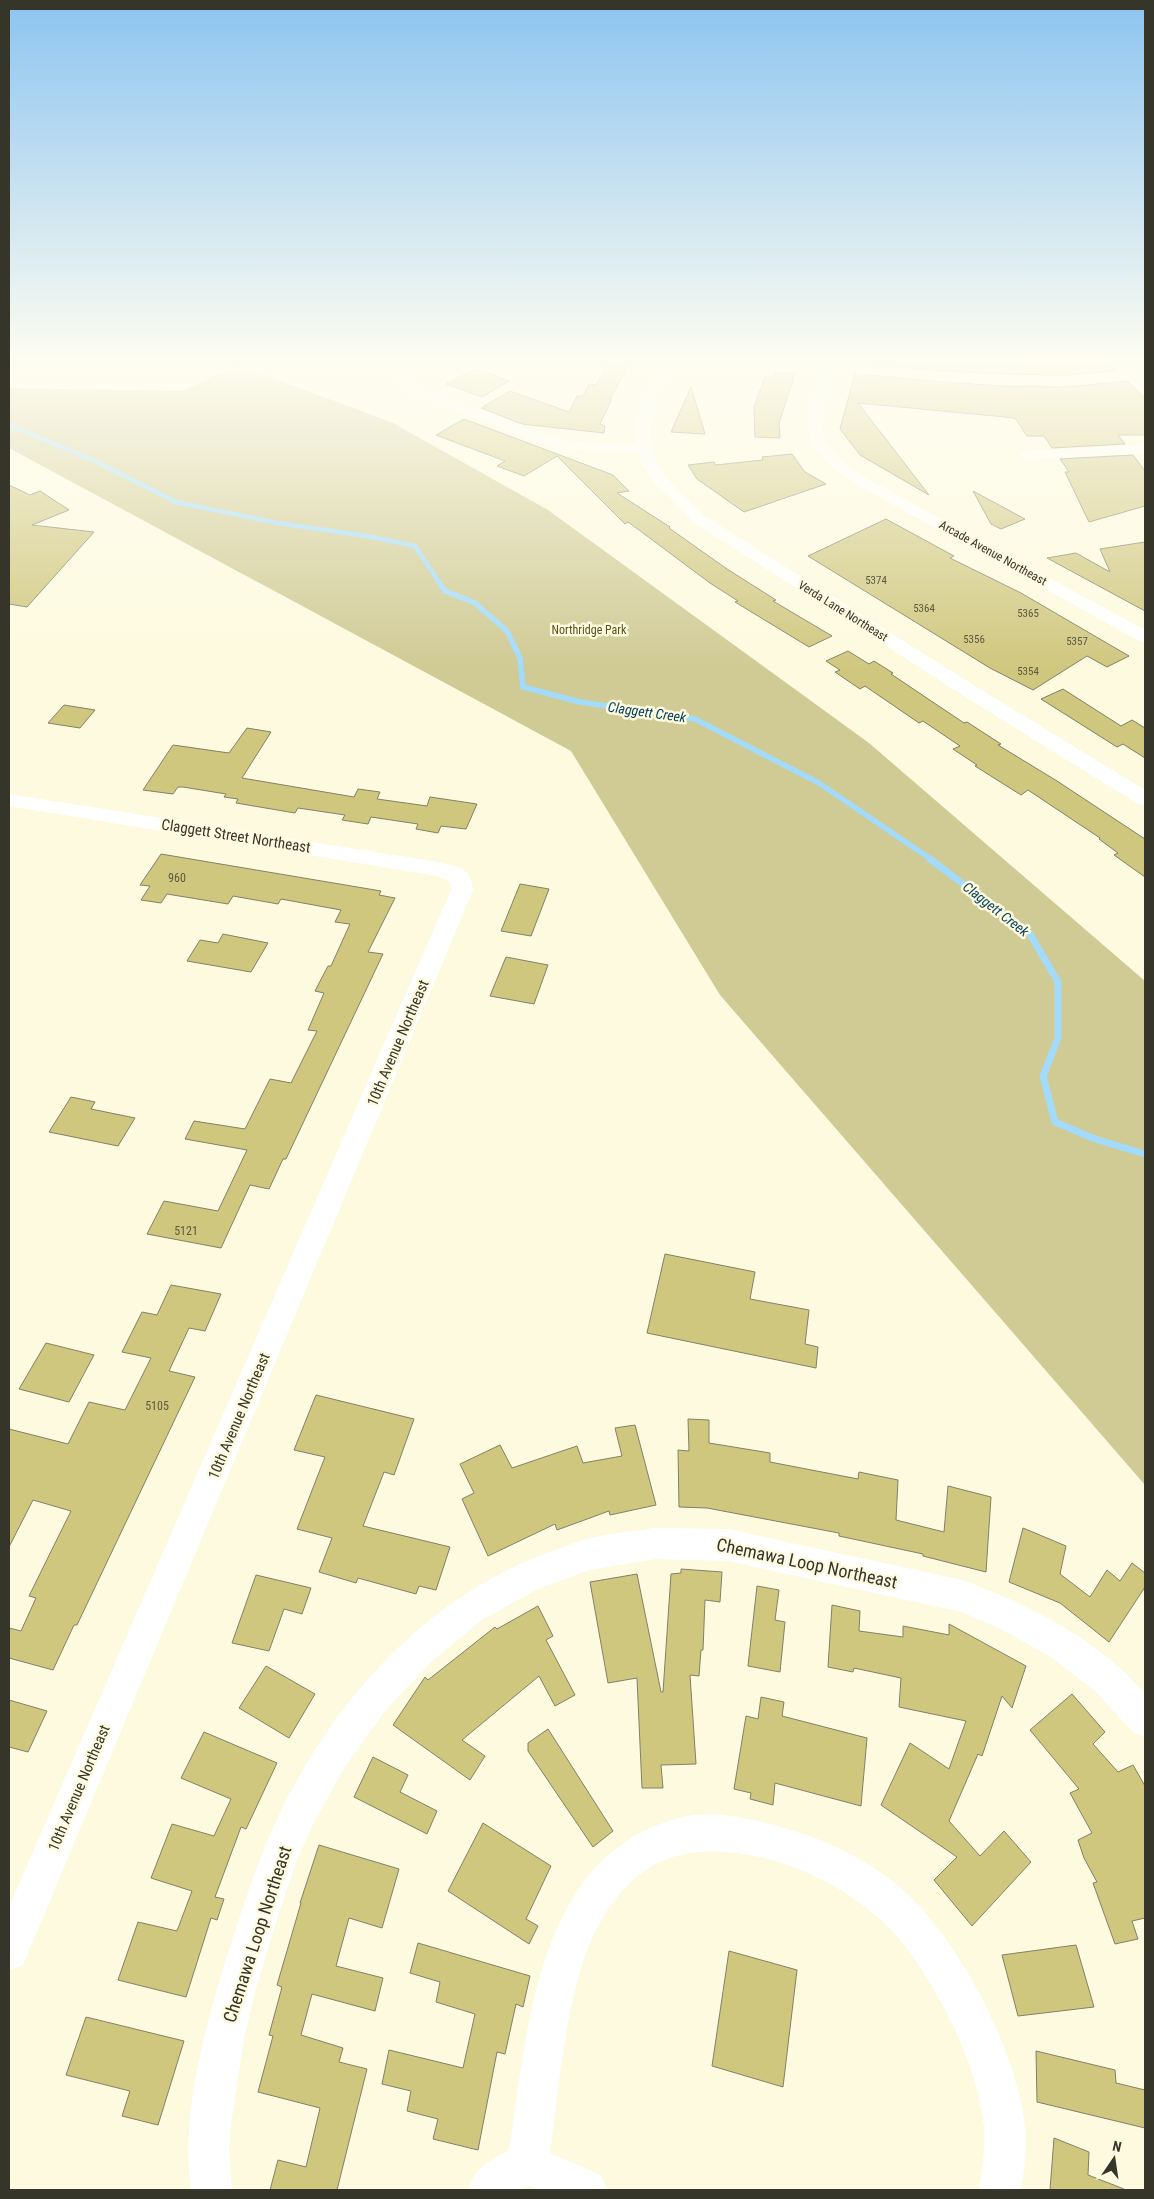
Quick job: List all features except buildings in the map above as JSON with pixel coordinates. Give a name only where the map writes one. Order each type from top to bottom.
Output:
[{"type":"street","name":"Verda Lane Northeast","points":[[649,464],[665,488],[699,519],[968,690],[1145,799]]},
{"type":"street","name":"Arcade Avenue Northeast","points":[[836,464],[854,477],[1145,637]]},
{"type":"street","name":"Claggett Street Northeast","points":[[9,800],[438,869],[452,872],[461,879]]},
{"type":"street","name":"10th Avenue Northeast","points":[[9,1951],[460,900],[462,890],[461,879]]},
{"type":"street","name":"Chemawa Loop Northeast","points":[[211,2190],[209,2146],[223,2041],[241,1971],[275,1865],[298,1816],[345,1734],[372,1699],[404,1664],[437,1634],[466,1612],[537,1572],[570,1558],[620,1547],[702,1542],[728,1545],[962,1596],[1024,1622],[1067,1651],[1099,1673],[1136,1708],[1145,1720]]},
{"type":"street","points":[[528,2164],[556,1987],[573,1937],[590,1903],[609,1878],[633,1858],[656,1843],[681,1835],[718,1832],[784,1846],[833,1864],[871,1887],[907,1920],[954,1986],[978,2035],[992,2071],[1004,2125],[1004,2169],[1000,2190]]},
{"type":"street","points":[[489,2190],[503,2176],[528,2164],[586,2190]]},
{"type":"green space","name":"Northridge Park","points":[[38,464],[465,464],[548,510],[869,743],[1145,981],[1145,1485],[720,995],[571,751]]},
{"type":"waterway","name":"Claggett Creek","points":[[100,464],[176,502],[277,523],[367,536],[415,546],[439,582]]},
{"type":"waterway","name":"Claggett Creek","points":[[438,581],[445,591],[475,603],[507,631],[520,658],[523,687],[580,702],[695,719],[819,783],[932,860]]},
{"type":"waterway","name":"Claggett Creek","points":[[930,859],[1030,934],[1058,982],[1058,1038],[1043,1076],[1055,1122],[1095,1139],[1145,1154]]}]
